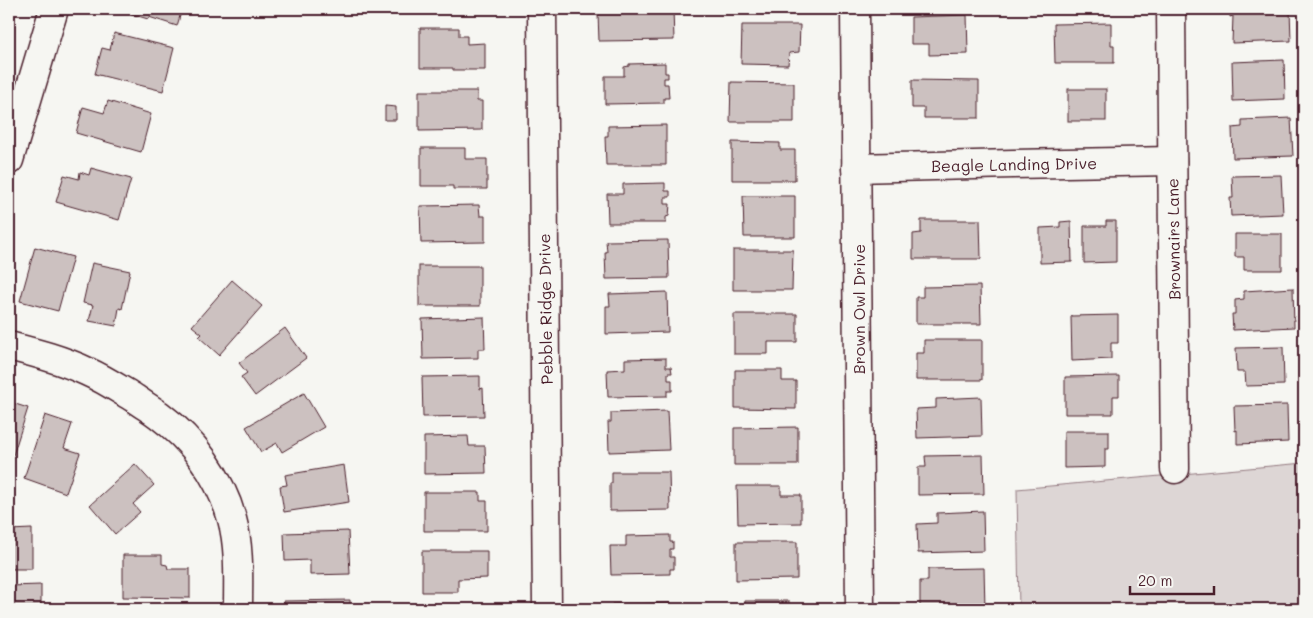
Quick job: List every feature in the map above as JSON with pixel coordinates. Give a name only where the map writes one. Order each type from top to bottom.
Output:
[{"type":"street","points":[[9,160],[54,9]]},
{"type":"street","name":"Pebble Ridge Drive","points":[[542,9],[548,609]]},
{"type":"street","name":"Brown Owl Drive","points":[[855,9],[860,609]]},
{"type":"street","name":"Brownairs Lane","points":[[1171,9],[1176,469]]},
{"type":"street","name":"Beagle Landing Drive","points":[[856,168],[1172,161]]},
{"type":"street","points":[[9,346],[53,358],[80,368],[120,390],[159,414],[181,433],[202,457],[225,497],[232,520],[235,536],[238,609]]},
{"type":"shaded area","points":[[1304,463],[1304,609],[1019,609],[1017,489]]},
{"type":"building","points":[[115,9],[182,9],[177,26]]},
{"type":"building","points":[[600,9],[673,9],[674,40],[599,41],[598,14],[600,14]]},
{"type":"building","points":[[1230,9],[1290,9],[1291,41],[1232,43],[1233,16],[1230,17]]},
{"type":"building","points":[[967,15],[968,54],[929,55],[929,44],[911,44],[911,17]]},
{"type":"building","points":[[1111,23],[1111,45],[1114,45],[1114,63],[1055,63],[1054,24]]},
{"type":"building","points":[[742,25],[800,25],[799,52],[789,53],[788,65],[741,64]]},
{"type":"building","points":[[420,28],[459,28],[459,36],[467,36],[467,44],[485,43],[485,70],[420,68]]},
{"type":"building","points":[[114,33],[174,48],[163,91],[95,74],[102,48],[110,50]]},
{"type":"building","points":[[1284,60],[1285,99],[1233,101],[1232,62]]},
{"type":"building","points":[[665,63],[665,73],[668,73],[668,78],[664,78],[664,84],[668,84],[669,98],[664,98],[664,103],[605,104],[605,76],[624,76],[624,67],[629,66],[629,64]]},
{"type":"building","points":[[912,80],[979,81],[979,118],[924,118],[924,108],[912,108]]},
{"type":"building","points":[[731,82],[794,83],[794,122],[730,122]]},
{"type":"building","points":[[1068,89],[1106,89],[1106,121],[1068,121]]},
{"type":"building","points":[[419,91],[477,91],[477,101],[482,101],[482,130],[419,131]]},
{"type":"building","points":[[108,101],[151,114],[141,152],[76,133],[83,107],[104,113]]},
{"type":"building","points":[[385,106],[396,107],[396,120],[385,120]]},
{"type":"building","points":[[1291,118],[1293,156],[1233,158],[1232,128],[1242,127],[1242,120]]},
{"type":"building","points":[[666,125],[666,165],[606,165],[605,136],[608,136],[608,126]]},
{"type":"building","points":[[732,142],[780,143],[780,150],[795,150],[795,180],[732,180]]},
{"type":"building","points":[[421,148],[465,148],[465,159],[487,159],[487,189],[453,189],[453,186],[421,186]]},
{"type":"building","points":[[91,168],[131,179],[119,220],[56,202],[64,175],[79,179],[80,172],[89,175]]},
{"type":"building","points":[[1281,175],[1283,214],[1231,216],[1230,198],[1233,198],[1232,176]]},
{"type":"building","points":[[665,183],[665,191],[670,191],[670,197],[665,197],[665,204],[670,204],[666,223],[608,223],[607,194],[623,194],[623,184]]},
{"type":"building","points":[[743,196],[795,196],[795,237],[744,237]]},
{"type":"building","points":[[479,205],[480,216],[485,216],[485,242],[421,243],[420,206]]},
{"type":"building","points":[[921,220],[980,220],[981,259],[913,259],[913,234],[921,233]]},
{"type":"building","points":[[1071,221],[1072,262],[1040,263],[1040,228],[1060,227],[1060,222]]},
{"type":"building","points":[[1106,221],[1116,221],[1116,262],[1084,263],[1084,226],[1106,226]]},
{"type":"building","points":[[1235,234],[1282,234],[1282,270],[1244,270],[1244,257],[1235,257]]},
{"type":"building","points":[[668,240],[669,278],[606,279],[606,241]]},
{"type":"building","points":[[35,247],[73,257],[58,311],[20,301]]},
{"type":"building","points":[[733,250],[793,250],[792,290],[733,290]]},
{"type":"building","points":[[92,263],[130,271],[122,309],[119,308],[116,326],[89,321],[93,305],[83,303]]},
{"type":"building","points":[[419,266],[480,266],[480,306],[419,306]]},
{"type":"building","points":[[232,280],[262,306],[219,355],[199,337],[202,334],[192,326]]},
{"type":"building","points":[[980,286],[981,324],[916,324],[916,297],[923,297],[923,287]]},
{"type":"building","points":[[1293,288],[1294,327],[1233,330],[1232,314],[1235,314],[1235,300],[1244,299],[1244,291]]},
{"type":"building","points":[[667,292],[668,332],[606,334],[606,306],[610,306],[609,294]]},
{"type":"building","points":[[734,314],[797,314],[797,342],[768,342],[768,354],[734,354]]},
{"type":"building","points":[[1118,315],[1118,343],[1111,343],[1111,359],[1072,361],[1071,316]]},
{"type":"building","points":[[484,317],[485,349],[478,349],[478,358],[423,359],[422,319]]},
{"type":"building","points":[[285,328],[306,358],[255,396],[241,377],[247,373],[239,363]]},
{"type":"building","points":[[924,340],[982,340],[982,380],[916,380],[916,353],[924,353]]},
{"type":"building","points":[[1283,347],[1284,385],[1246,386],[1245,372],[1237,372],[1236,348]]},
{"type":"building","points":[[666,358],[666,367],[671,367],[672,373],[668,373],[668,380],[672,380],[672,391],[667,391],[667,396],[608,397],[607,370],[625,369],[625,359]]},
{"type":"building","points":[[735,370],[782,370],[782,381],[796,381],[796,409],[735,408]]},
{"type":"building","points":[[480,376],[480,389],[483,388],[484,416],[423,417],[422,377]]},
{"type":"building","points":[[1119,376],[1119,396],[1113,396],[1113,414],[1065,414],[1065,377]]},
{"type":"building","points":[[304,393],[324,427],[282,452],[277,443],[261,452],[246,427]]},
{"type":"building","points":[[981,397],[982,436],[917,438],[916,409],[936,408],[936,399]]},
{"type":"building","points":[[9,402],[28,408],[9,468]]},
{"type":"building","points":[[1287,405],[1288,442],[1237,444],[1234,406]]},
{"type":"building","points":[[667,411],[669,450],[609,452],[608,422],[611,422],[611,413]]},
{"type":"building","points":[[45,415],[72,424],[64,448],[80,453],[66,493],[24,478]]},
{"type":"building","points":[[798,427],[798,465],[734,465],[734,428]]},
{"type":"building","points":[[1064,431],[1109,431],[1109,449],[1105,449],[1105,467],[1064,468]]},
{"type":"building","points":[[468,436],[469,446],[485,446],[486,473],[424,474],[424,437]]},
{"type":"building","points":[[983,455],[984,494],[918,495],[918,467],[926,467],[925,456]]},
{"type":"building","points":[[135,464],[154,485],[133,504],[140,512],[115,534],[90,505]]},
{"type":"building","points":[[344,465],[349,502],[284,512],[280,486],[287,485],[285,475]]},
{"type":"building","points":[[612,472],[669,472],[670,510],[610,511]]},
{"type":"building","points":[[737,486],[781,486],[781,495],[801,495],[801,523],[738,524]]},
{"type":"building","points":[[424,492],[480,492],[480,501],[487,501],[487,531],[424,531]]},
{"type":"building","points":[[983,511],[984,551],[918,553],[917,524],[937,523],[937,513]]},
{"type":"building","points":[[32,529],[32,569],[9,569],[9,530]]},
{"type":"building","points":[[348,531],[350,574],[310,575],[310,560],[285,561],[284,533]]},
{"type":"building","points":[[670,535],[673,549],[670,549],[670,557],[674,557],[674,569],[670,569],[670,574],[611,575],[610,546],[626,546],[626,536]]},
{"type":"building","points":[[736,542],[797,542],[797,579],[736,580]]},
{"type":"building","points":[[422,551],[487,551],[487,578],[458,579],[458,592],[422,592]]},
{"type":"building","points":[[123,555],[162,555],[162,564],[167,565],[168,569],[190,569],[190,598],[123,597]]},
{"type":"building","points":[[984,568],[985,608],[920,608],[920,581],[928,581],[928,569]]},
{"type":"building","points":[[41,585],[41,609],[9,609],[9,586]]},
{"type":"building","points":[[350,600],[350,609],[284,609],[284,601]]},
{"type":"building","points":[[745,601],[789,601],[789,609],[745,609]]},
{"type":"building","points":[[671,603],[671,609],[612,609],[612,604]]}]
